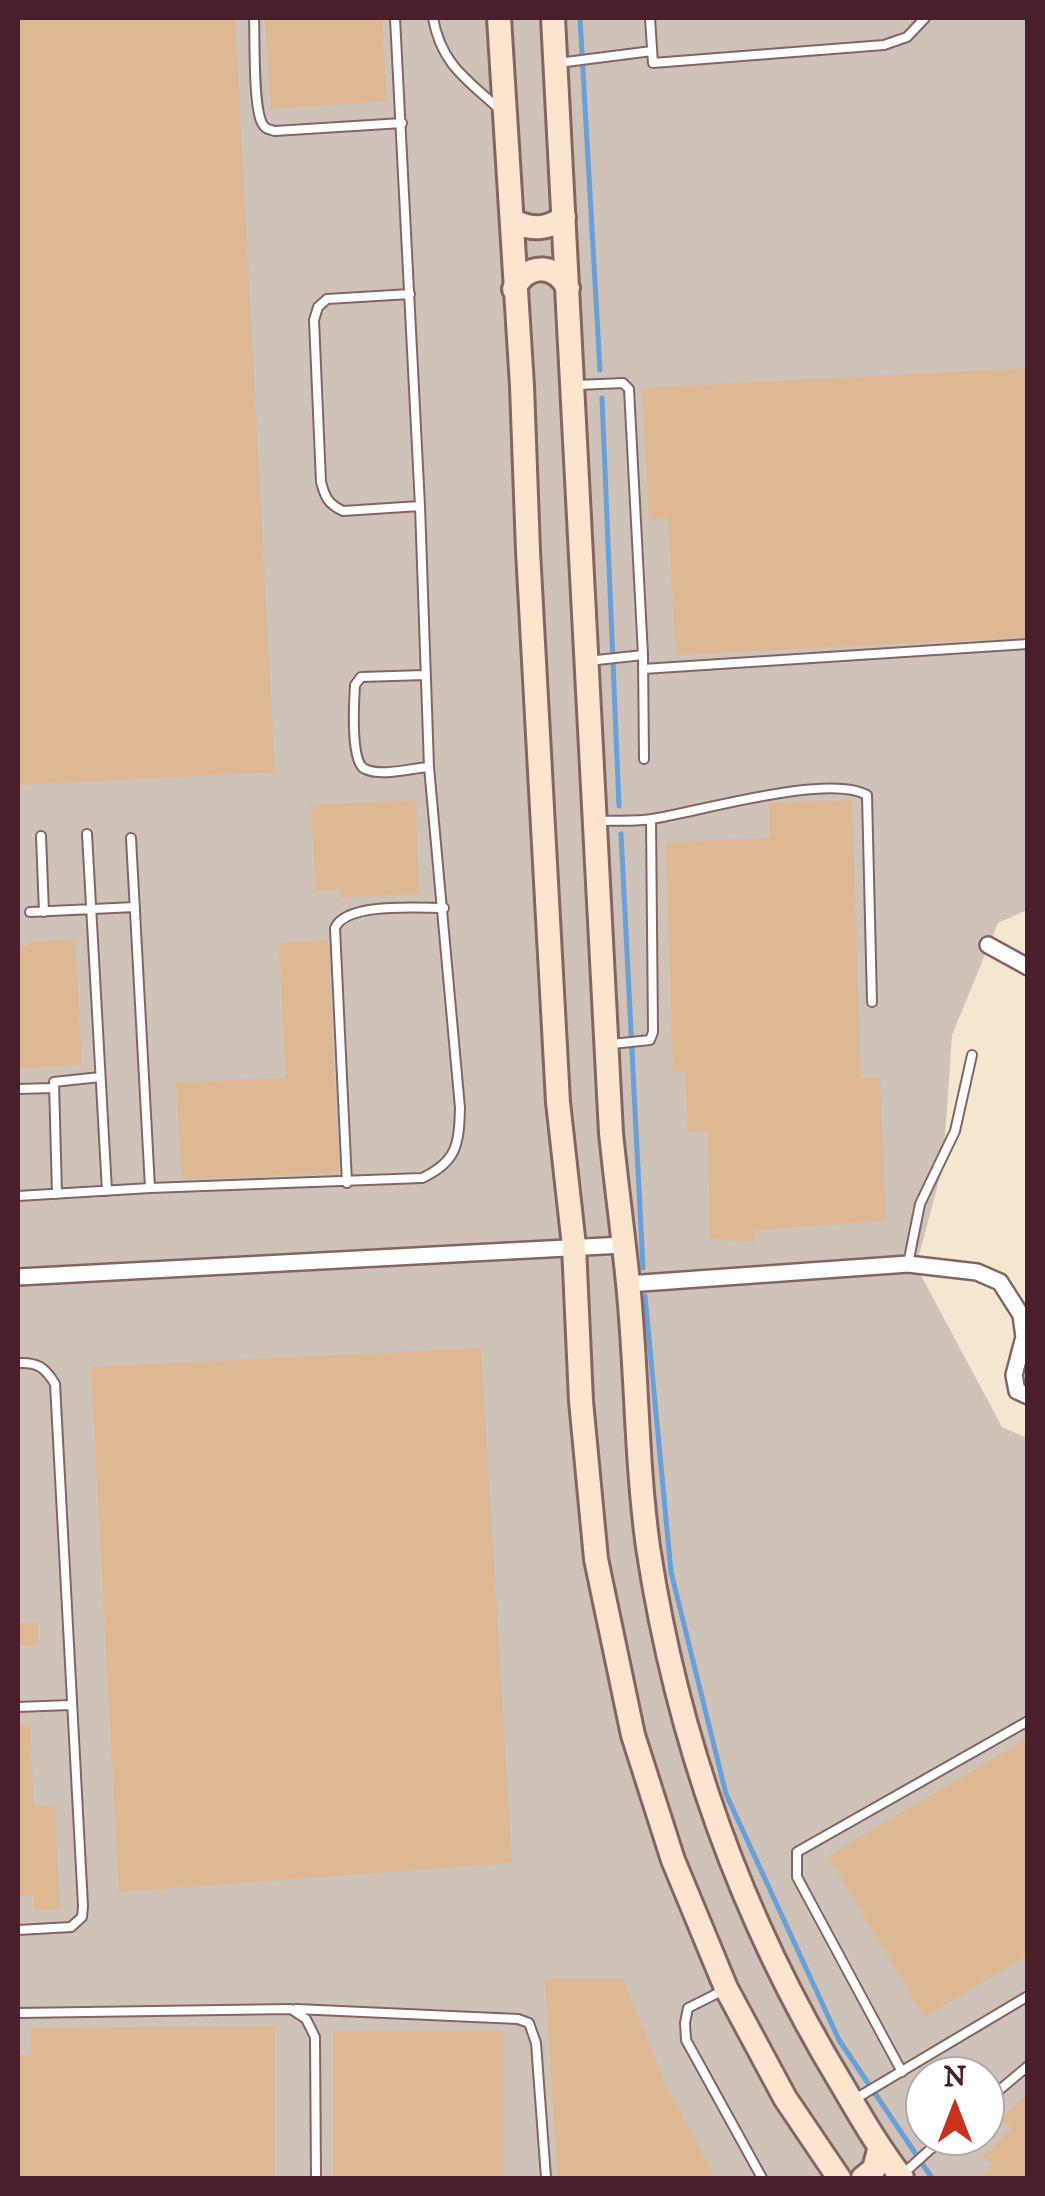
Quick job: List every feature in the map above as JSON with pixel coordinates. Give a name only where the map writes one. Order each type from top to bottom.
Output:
[{"type":"street","points":[[499,18],[558,1102],[574,1246],[583,1420],[596,1559],[633,1735],[674,1860],[726,1988],[785,2098],[839,2178]]},
{"type":"street","points":[[553,18],[566,62],[564,217],[573,385],[596,660],[594,821],[614,1044],[623,1245],[648,1544],[662,1625],[703,1787],[738,1885],[772,1960],[858,2097],[878,2150],[905,2174]]},
{"type":"street","points":[[513,221],[545,228],[564,217]]},
{"type":"street","points":[[514,289],[529,271],[541,268],[553,271],[568,288]]},
{"type":"street","points":[[988,946],[1028,966]]},
{"type":"street","points":[[18,1277],[623,1245]]},
{"type":"street","points":[[628,1284],[908,1264],[977,1272],[1000,1282],[1025,1326],[1014,1383],[1017,1390],[1028,1396]]},
{"type":"street","points":[[862,2178],[874,2169],[878,2150]]},
{"type":"lane","points":[[254,18],[260,121],[266,128],[275,131],[402,124]]},
{"type":"lane","points":[[18,1196],[422,1178],[439,1170],[454,1154],[460,1108],[429,766],[395,18]]},
{"type":"lane","points":[[433,18],[437,42],[448,62],[504,114]]},
{"type":"lane","points":[[650,18],[653,62],[884,45],[907,37],[926,18]]},
{"type":"lane","points":[[566,62],[652,51]]},
{"type":"lane","points":[[410,294],[326,299],[318,307],[314,320],[321,482],[325,497],[343,511],[420,506]]},
{"type":"lane","points":[[573,385],[623,383],[629,390],[643,655],[644,759]]},
{"type":"lane","points":[[643,668],[1028,644]]},
{"type":"lane","points":[[596,660],[643,655]]},
{"type":"lane","points":[[426,675],[361,677],[355,685],[356,751],[357,762],[364,769],[429,766]]},
{"type":"lane","points":[[594,821],[651,819],[796,792],[846,790],[866,795],[872,1002]]},
{"type":"lane","points":[[614,1044],[650,1040],[653,1032],[651,819]]},
{"type":"lane","points":[[87,834],[106,1191]]},
{"type":"lane","points":[[42,836],[44,912]]},
{"type":"lane","points":[[132,838],[150,1188]]},
{"type":"lane","points":[[30,912],[135,906]]},
{"type":"lane","points":[[348,1183],[335,928],[338,919],[357,912],[444,908]]},
{"type":"lane","points":[[908,1264],[920,1204],[956,1131],[972,1055]]},
{"type":"lane","points":[[57,1194],[54,1082],[100,1077]]},
{"type":"lane","points":[[18,1089],[54,1088]]},
{"type":"lane","points":[[18,1363],[31,1362],[45,1368],[55,1384],[82,1917],[71,1927],[18,1930]]},
{"type":"lane","points":[[18,1707],[70,1705]]},
{"type":"lane","points":[[902,2072],[797,1878],[797,1852],[1028,1721]]},
{"type":"lane","points":[[726,1988],[688,2008],[686,2040],[762,2178]]},
{"type":"lane","points":[[858,2097],[1028,1996]]},
{"type":"lane","points":[[18,2013],[291,2009],[518,2018],[529,2023],[536,2042],[546,2178]]},
{"type":"lane","points":[[291,2009],[306,2018],[315,2037],[316,2178]]},
{"type":"lane","points":[[1005,2085],[1028,2066]]},
{"type":"lane","points":[[905,2174],[923,2156]]},
{"type":"shaded area","points":[[18,18],[1027,18],[1027,910],[998,923],[952,1035],[943,1166],[916,1266],[1002,1427],[1027,1438],[1027,2178],[18,2178]]},
{"type":"building","points":[[18,18],[235,18],[275,772],[18,785]]},
{"type":"building","points":[[265,18],[382,18],[387,101],[271,109]]},
{"type":"building","points":[[1028,368],[1028,637],[676,655],[668,518],[649,519],[642,388]]},
{"type":"building","points":[[416,800],[419,894],[340,897],[340,889],[316,891],[311,805]]},
{"type":"building","points":[[852,800],[861,1078],[880,1077],[886,1221],[754,1230],[755,1242],[710,1239],[708,1131],[688,1132],[685,1072],[673,1072],[666,842],[770,838],[769,803]]},
{"type":"building","points":[[75,939],[82,1064],[18,1069],[18,946]]},
{"type":"building","points":[[328,940],[339,1173],[182,1179],[176,1082],[286,1078],[279,943]]},
{"type":"building","points":[[481,1348],[512,1863],[119,1892],[91,1367]]},
{"type":"building","points":[[18,1623],[38,1623],[38,1645],[18,1645]]},
{"type":"building","points":[[30,1724],[34,1806],[55,1805],[60,1909],[34,1910],[34,1896],[18,1896],[18,1725]]},
{"type":"building","points":[[1028,1738],[1028,1955],[924,2017],[828,1856]]},
{"type":"building","points":[[545,1978],[623,1979],[665,2083],[716,2178],[558,2178]]},
{"type":"building","points":[[275,2026],[275,2178],[18,2178],[18,2055],[31,2055],[31,2028]]},
{"type":"building","points":[[333,2031],[504,2031],[504,2178],[333,2178]]},
{"type":"building","points":[[1028,2092],[1028,2178],[980,2178],[993,2166],[983,2156],[1005,2156],[1005,2134],[1011,2128],[1005,2115]]},
{"type":"waterway","points":[[580,18],[600,370]]},
{"type":"waterway","points":[[602,398],[619,806]]},
{"type":"waterway","points":[[621,834],[643,1268]]},
{"type":"waterway","points":[[645,1296],[671,1572],[726,1794],[839,2040],[932,2178]]}]
